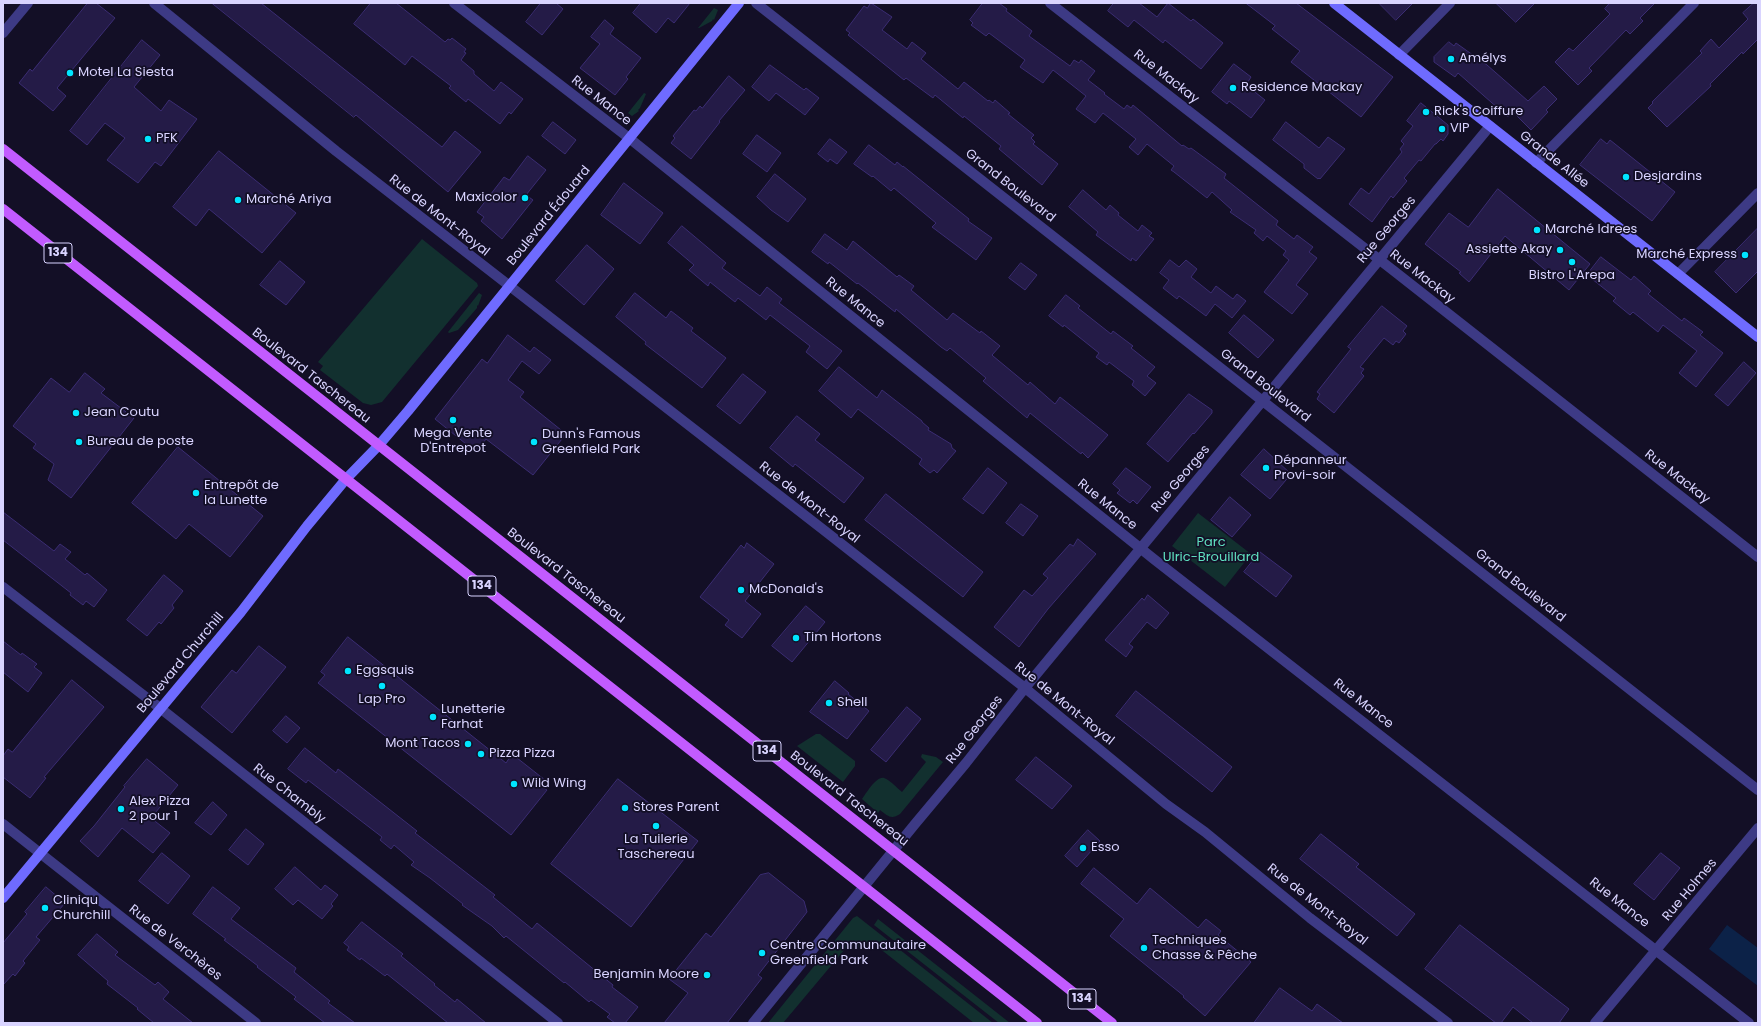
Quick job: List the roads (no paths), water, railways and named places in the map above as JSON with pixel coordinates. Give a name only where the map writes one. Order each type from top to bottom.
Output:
[{"type":"main road","name":"Boulevard Taschereau","points":[[3,150],[1112,1023]]},
{"type":"main road","name":"134","points":[[3,209],[1037,1023]]},
{"type":"street","points":[[3,33],[28,3]]},
{"type":"street","name":"Rue de Mont-Royal","points":[[154,3],[336,151],[1025,688],[1160,799],[1205,832],[1298,908],[1448,1023]]},
{"type":"street","name":"Rue Mance","points":[[454,3],[629,138],[1140,548],[1749,1023]]},
{"type":"street","name":"Boulevard Édouard","points":[[379,445],[740,3]]},
{"type":"street","name":"Grand Boulevard","points":[[756,3],[1758,790]]},
{"type":"street","name":"Rue Mackay","points":[[1050,3],[1758,558]]},
{"type":"street","name":"Grande Allée","points":[[1334,3],[1758,337]]},
{"type":"street","points":[[1399,55],[1450,3]]},
{"type":"street","points":[[1536,163],[1694,3]]},
{"type":"street","name":"Rue Georges","points":[[753,1023],[863,886],[966,763],[1025,688],[1140,548],[1490,126]]},
{"type":"street","points":[[1678,274],[1758,193]]},
{"type":"street","name":"Boulevard Churchill","points":[[3,898],[241,612],[307,526],[346,479],[379,445]]},
{"type":"street","name":"Rue Chambly","points":[[3,587],[160,708],[558,1023]]},
{"type":"street","name":"Rue de Verchères","points":[[3,824],[256,1023]]},
{"type":"street","name":"Rue Holmes","points":[[1595,1023],[1758,828]]},
{"type":"water","points":[[1727,925],[1758,948],[1758,986],[1709,949]]},
{"type":"place","name":"Amélys","points":[[1451,59]]},
{"type":"place","name":"Motel La Siesta","points":[[70,73]]},
{"type":"place","name":"Residence Mackay","points":[[1233,88]]},
{"type":"place","name":"Rick's Coiffure","points":[[1426,112]]},
{"type":"place","name":"VIP","points":[[1442,129]]},
{"type":"place","name":"PFK","points":[[148,139]]},
{"type":"place","name":"Desjardins","points":[[1626,177]]},
{"type":"place","name":"Maxicolor","points":[[525,198]]},
{"type":"place","name":"Marché Ariya","points":[[238,200]]},
{"type":"place","name":"Marché Idrees","points":[[1537,230]]},
{"type":"place","name":"Assiette Akay","points":[[1560,250]]},
{"type":"place","name":"Marché Express","points":[[1745,255]]},
{"type":"place","name":"Bistro L'Arepa","points":[[1572,262]]},
{"type":"place","name":"Jean Coutu","points":[[76,413]]},
{"type":"place","name":"Mega Vente D'Entrepot","points":[[453,420]]},
{"type":"place","name":"Bureau de poste","points":[[79,442]]},
{"type":"place","name":"Dunn's Famous Greenfield Park","points":[[534,442]]},
{"type":"place","name":"Dépanneur Provi-soir","points":[[1266,468]]},
{"type":"place","name":"Entrepôt de la Lunette","points":[[196,493]]},
{"type":"place","name":"McDonald's","points":[[741,590]]},
{"type":"place","name":"Tim Hortons","points":[[796,638]]},
{"type":"place","name":"Eggsquis","points":[[348,671]]},
{"type":"place","name":"Lap Pro","points":[[382,686]]},
{"type":"place","name":"Shell","points":[[829,703]]},
{"type":"place","name":"Lunetterie Farhat","points":[[433,717]]},
{"type":"place","name":"Mont Tacos","points":[[468,744]]},
{"type":"place","name":"Pizza Pizza","points":[[481,754]]},
{"type":"place","name":"Wild Wing","points":[[514,784]]},
{"type":"place","name":"Stores Parent","points":[[625,808]]},
{"type":"place","name":"Alex Pizza 2 pour 1","points":[[121,809]]},
{"type":"place","name":"La Tuilerie Taschereau","points":[[656,826]]},
{"type":"place","name":"Esso","points":[[1083,848]]},
{"type":"place","name":"Cliniqu Churchill","points":[[45,908]]},
{"type":"place","name":"Techniques Chasse & Pêche","points":[[1144,948]]},
{"type":"place","name":"Centre Communautaire Greenfield Park","points":[[762,953]]},
{"type":"place","name":"Benjamin Moore","points":[[707,975]]},
{"type":"park label","name":"Parc Ulric-Brouillard","points":[[1211,550]]}]
